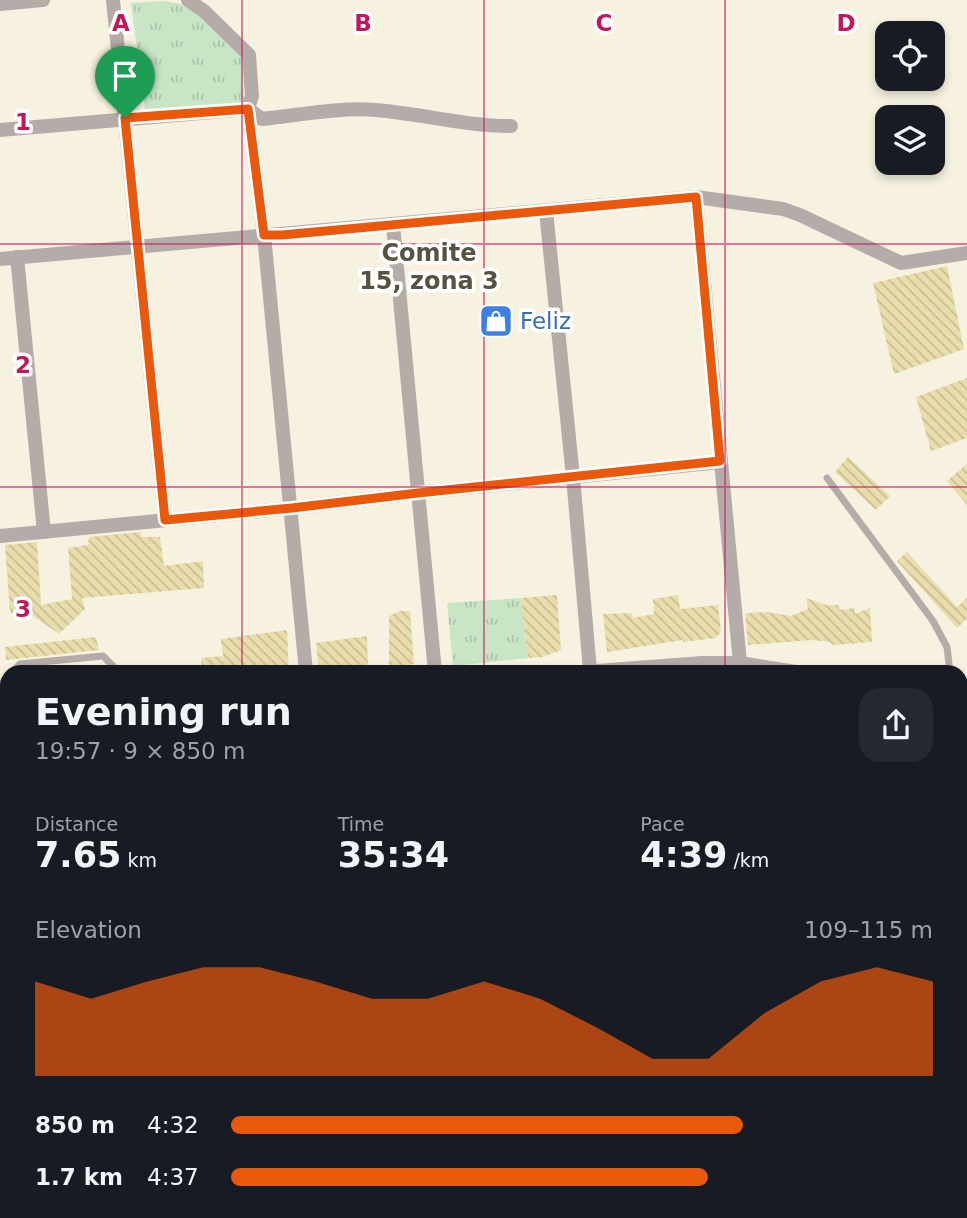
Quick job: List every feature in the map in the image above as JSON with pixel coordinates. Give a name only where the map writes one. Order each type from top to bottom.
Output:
[{"type":"street","points":[[0,4],[43,0]]},
{"type":"street","points":[[113,0],[165,520]]},
{"type":"street","points":[[188,0],[204,11],[249,55],[252,96],[248,109],[264,235],[305,665]]},
{"type":"street","points":[[0,130],[248,109],[262,119],[342,110],[375,110],[450,122],[511,126]]},
{"type":"street","points":[[696,197],[740,663]]},
{"type":"street","points":[[0,259],[696,197],[783,209],[901,263],[967,253]]},
{"type":"street","points":[[545,211],[573,477],[587,665]]},
{"type":"street","points":[[393,225],[434,665]]},
{"type":"street","points":[[16,257],[44,532]]},
{"type":"street","points":[[0,536],[292,508],[720,461]]},
{"type":"street","points":[[702,665],[752,665]]},
{"type":"lane","points":[[827,478],[933,621],[947,647],[949,665]]},
{"type":"lane","points":[[19,665],[103,656],[112,665]]},
{"type":"green space","points":[[163,1],[181,4],[199,15],[242,56],[244,102],[145,109],[131,3]]},
{"type":"green space","points":[[521,598],[528,658],[453,665],[447,603]]},
{"type":"building","points":[[947,266],[964,349],[894,374],[873,283]]},
{"type":"building","points":[[967,378],[967,438],[931,451],[916,397]]},
{"type":"building","points":[[848,457],[890,496],[876,510],[835,472]]},
{"type":"building","points":[[967,464],[967,505],[947,481]]},
{"type":"building","points":[[141,532],[141,537],[160,537],[164,566],[203,561],[204,588],[82,598],[85,609],[59,634],[29,613],[10,613],[5,545],[37,542],[41,605],[72,599],[68,548],[88,545],[89,537]]},
{"type":"building","points":[[907,552],[957,607],[967,598],[967,619],[957,628],[897,561]]},
{"type":"building","points":[[557,595],[561,650],[543,657],[528,658],[521,598]]},
{"type":"building","points":[[678,595],[680,609],[718,605],[721,632],[716,638],[683,640],[607,652],[603,614],[632,613],[633,618],[654,614],[653,599]]},
{"type":"building","points":[[806,598],[826,605],[838,605],[840,610],[855,608],[855,614],[870,608],[872,642],[833,645],[830,642],[812,640],[748,645],[745,613],[767,612],[791,616],[808,609]]},
{"type":"building","points":[[400,611],[410,611],[414,664],[389,665],[389,616]]},
{"type":"building","points":[[287,630],[289,665],[202,665],[201,658],[223,656],[221,639]]},
{"type":"building","points":[[367,636],[368,665],[318,665],[316,643]]},
{"type":"building","points":[[96,637],[99,650],[6,660],[5,647]]},
{"type":"place","name":"Feliz","points":[[496,321]]},
{"type":"district","name":"Comite 15, zona 3","points":[[429,267]]},
{"type":"route","points":[[248,109],[264,235],[696,197],[720,461],[165,520],[125,118],[248,109]]}]
